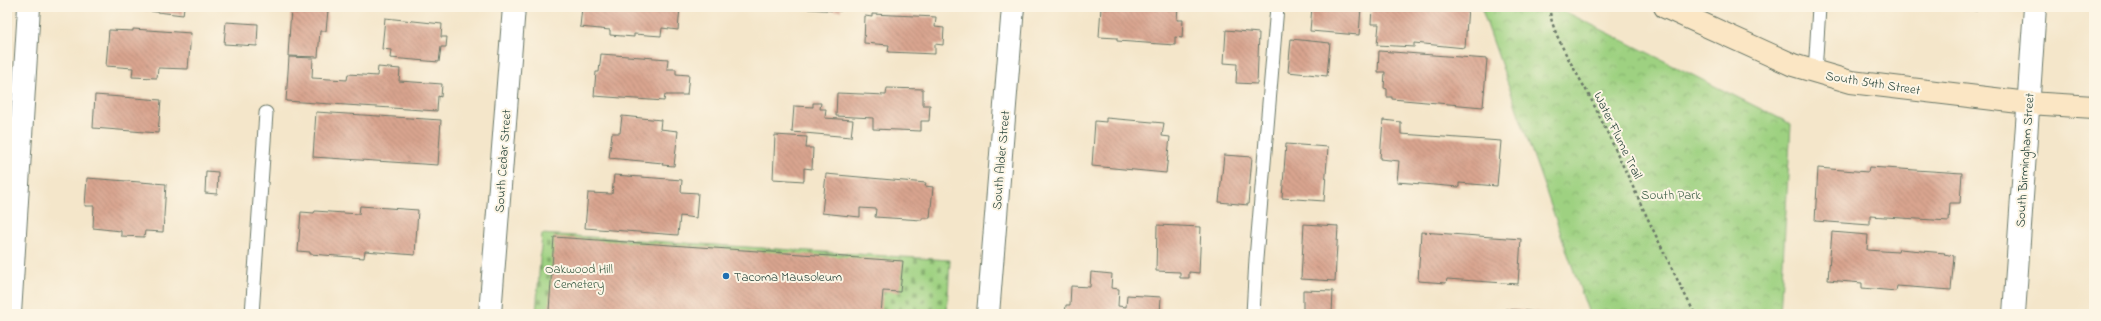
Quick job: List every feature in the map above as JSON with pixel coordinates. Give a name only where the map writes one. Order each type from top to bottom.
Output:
[{"type":"street","points":[[10,314],[29,7]]},
{"type":"street","name":"South Cedar Street","points":[[490,314],[514,7]]},
{"type":"street","name":"South Alder Street","points":[[988,314],[1012,7]]},
{"type":"street","name":"South 54th Street","points":[[1665,7],[1728,37],[1815,73],[1851,82],[2028,103],[2094,107]]},
{"type":"street","name":"South Birmingham Street","points":[[2014,314],[2035,7]]},
{"type":"lane","points":[[1253,314],[1256,259],[1278,7]]},
{"type":"lane","points":[[1815,73],[1819,7]]},
{"type":"lane","points":[[252,314],[266,113]]},
{"type":"path","name":"Water Flume Trail","points":[[1550,7],[1559,41],[1591,100],[1675,276],[1695,314]]},
{"type":"green space","name":"South Park","points":[[1481,7],[1556,7],[1791,124],[1780,314],[1589,314]]},
{"type":"green space","name":"Oakwood Hill Cemetery","points":[[542,234],[950,260],[947,314],[536,314]]},
{"type":"building","points":[[114,7],[184,7],[183,15]]},
{"type":"building","points":[[582,7],[680,7],[678,30],[662,28],[661,36],[634,34],[634,37],[610,35],[610,30],[580,27]]},
{"type":"building","points":[[808,7],[841,7],[841,11],[808,9]]},
{"type":"building","points":[[1101,7],[1178,7],[1177,20],[1183,20],[1182,38],[1175,37],[1175,45],[1117,41],[1117,38],[1099,37]]},
{"type":"building","points":[[1312,7],[1361,7],[1359,35],[1310,31]]},
{"type":"building","points":[[1372,7],[1468,7],[1465,48],[1414,43],[1414,47],[1377,45],[1379,24],[1371,24]]},
{"type":"building","points":[[1947,7],[1977,7],[1977,11]]},
{"type":"building","points":[[291,8],[328,10],[326,31],[320,31],[318,57],[288,56]]},
{"type":"building","points":[[872,14],[936,17],[935,27],[944,28],[943,45],[935,44],[935,54],[888,52],[889,45],[864,43],[865,16],[872,17]]},
{"type":"building","points":[[385,18],[442,24],[441,37],[447,37],[446,47],[441,47],[439,62],[390,58],[391,50],[382,49]]},
{"type":"building","points":[[226,22],[258,24],[257,46],[224,44]]},
{"type":"building","points":[[133,29],[191,33],[188,69],[158,68],[157,78],[132,77],[133,68],[106,66],[109,30],[133,31]]},
{"type":"building","points":[[1226,30],[1259,33],[1257,84],[1236,83],[1237,64],[1224,63]]},
{"type":"building","points":[[1291,39],[1330,43],[1327,76],[1288,72]]},
{"type":"building","points":[[1379,51],[1487,59],[1483,107],[1392,99],[1392,97],[1387,97],[1387,89],[1384,88],[1385,72],[1378,72]]},
{"type":"building","points":[[601,54],[668,59],[667,69],[676,69],[676,74],[689,75],[687,95],[665,95],[664,101],[594,96],[596,72],[599,72]]},
{"type":"building","points":[[289,57],[313,58],[312,78],[347,80],[348,74],[377,76],[378,67],[400,69],[399,81],[442,84],[441,97],[438,96],[437,111],[286,101]]},
{"type":"building","points":[[887,88],[923,89],[923,105],[930,105],[929,121],[921,121],[921,131],[873,129],[873,118],[836,116],[837,93],[886,95]]},
{"type":"building","points":[[95,95],[161,100],[158,133],[93,128]]},
{"type":"building","points":[[813,103],[821,103],[820,109],[826,109],[825,118],[853,120],[851,137],[792,132],[794,106],[813,107]]},
{"type":"building","points":[[316,112],[441,120],[438,165],[313,157]]},
{"type":"building","points":[[622,116],[661,120],[660,129],[678,131],[674,166],[662,165],[663,163],[609,158],[612,133],[620,133]]},
{"type":"building","points":[[1106,118],[1164,123],[1162,136],[1170,137],[1166,173],[1092,166],[1095,121],[1106,122]]},
{"type":"building","points":[[1383,120],[1401,122],[1401,134],[1501,141],[1497,186],[1459,183],[1459,187],[1397,182],[1399,161],[1380,159]]},
{"type":"building","points":[[775,135],[807,137],[806,148],[813,148],[812,169],[804,168],[804,181],[773,179]]},
{"type":"building","points":[[1286,144],[1328,147],[1324,201],[1282,198]]},
{"type":"building","points":[[1224,155],[1252,157],[1248,205],[1219,202]]},
{"type":"building","points":[[1869,167],[1962,173],[1960,203],[1950,203],[1949,221],[1870,216],[1870,225],[1815,221],[1818,168],[1868,172]]},
{"type":"building","points":[[206,171],[218,172],[217,194],[205,193]]},
{"type":"building","points":[[826,174],[926,183],[925,186],[933,187],[930,218],[922,218],[922,220],[875,217],[876,209],[860,208],[860,217],[822,213]]},
{"type":"building","points":[[614,175],[682,180],[681,192],[698,193],[696,218],[680,216],[678,235],[585,228],[588,193],[612,194]]},
{"type":"building","points":[[87,178],[166,184],[163,232],[145,231],[144,237],[121,236],[121,231],[93,228],[94,206],[85,206]]},
{"type":"building","points":[[360,206],[418,210],[415,255],[365,251],[364,258],[310,254],[310,252],[298,251],[301,212],[314,213],[315,211],[359,214]]},
{"type":"building","points":[[1304,224],[1338,226],[1335,281],[1301,279]]},
{"type":"building","points":[[1157,225],[1201,227],[1199,273],[1189,272],[1189,278],[1180,278],[1180,272],[1156,271]]},
{"type":"building","points":[[1421,232],[1521,239],[1518,284],[1447,279],[1446,283],[1418,281]]},
{"type":"building","points":[[1832,232],[1868,235],[1867,250],[1898,252],[1899,249],[1945,253],[1944,254],[1954,256],[1951,290],[1897,286],[1896,291],[1862,288],[1862,283],[1828,280]]},
{"type":"building","name":"Oakwood Hill Cemetery","points":[[554,237],[903,261],[900,292],[883,291],[881,314],[529,314],[529,310],[549,311]]},
{"type":"building","points":[[1091,272],[1112,274],[1111,288],[1119,289],[1118,306],[1126,307],[1127,295],[1161,297],[1160,314],[1065,314],[1066,305],[1070,305],[1071,286],[1090,287]]},
{"type":"building","points":[[1303,290],[1333,291],[1332,314],[1303,314]]},
{"type":"building","points":[[1505,309],[1550,313],[1550,314],[1504,314]]},
{"type":"place","name":"Tacoma Mausoleum","points":[[726,276]]}]
